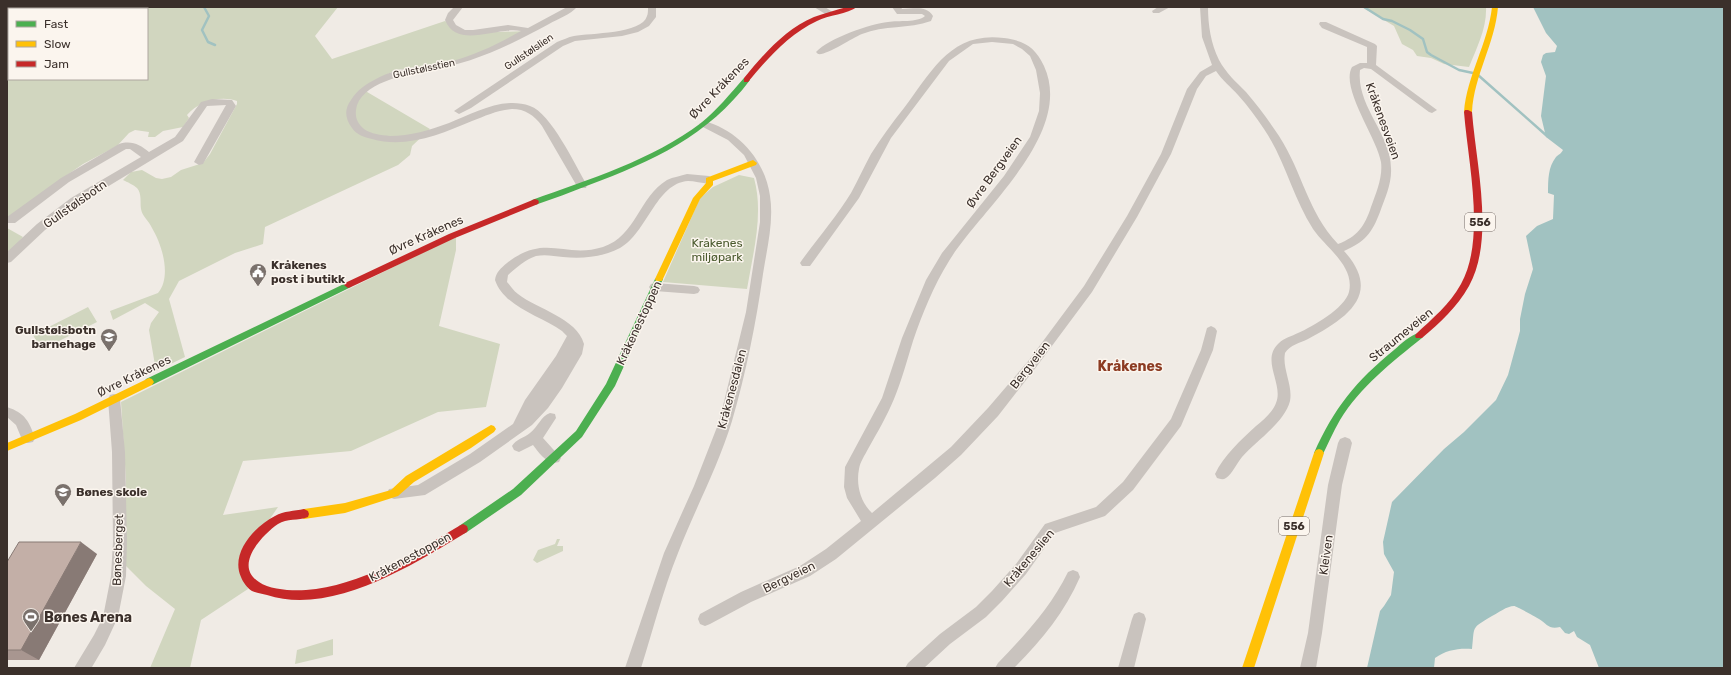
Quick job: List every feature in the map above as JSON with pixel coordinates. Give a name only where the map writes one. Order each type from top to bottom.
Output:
[{"type":"main road","name":"Øvre Kråkenes","points":[[7,447],[78,417],[380,269],[452,236],[532,203],[621,170],[660,150],[704,124],[728,100],[773,48],[794,31],[830,13],[854,7]]},
{"type":"main road","name":"Straumeveien","points":[[1248,668],[1314,467],[1331,426],[1346,403],[1364,381],[1388,359],[1433,325],[1452,306],[1465,288],[1474,269],[1478,252],[1480,223],[1469,122],[1468,99],[1474,78],[1491,39],[1495,7]]},
{"type":"main road","name":"Kråkenestoppen","points":[[491,428],[468,445],[410,479],[394,493],[345,508],[280,518],[251,544],[243,562],[246,577],[255,587],[270,592],[294,596],[331,591],[367,580],[442,542],[488,513],[517,492],[578,434],[610,386],[697,198],[710,183],[709,180],[753,163]]},
{"type":"street","points":[[459,7],[451,15],[449,20],[452,28],[462,32],[473,33],[514,27],[528,31]]},
{"type":"street","name":"Gullstølslien","points":[[528,31],[574,7]]},
{"type":"street","name":"Gullstølslien","points":[[459,111],[483,97],[540,56],[562,43],[585,36],[626,33],[637,30],[650,19],[653,14],[652,7]]},
{"type":"street","points":[[818,7],[830,13]]},
{"type":"street","points":[[821,52],[854,35],[874,27],[895,23],[920,22],[928,19],[929,16],[923,11],[900,12],[896,7]]},
{"type":"street","points":[[1156,11],[1166,7]]},
{"type":"street","points":[[1204,7],[1205,32],[1217,66],[1245,96],[1270,129],[1284,154],[1311,217],[1321,233],[1337,249],[1348,264],[1354,277],[1355,284],[1353,298],[1334,317],[1280,349],[1278,360],[1284,394],[1283,404],[1273,417],[1241,448],[1222,474]]},
{"type":"street","name":"Kråkenesveien","points":[[1323,24],[1328,28],[1372,46],[1371,66]]},
{"type":"street","name":"Gullstølsstien","points":[[528,31],[462,61],[407,71],[382,78],[370,85],[360,94],[352,106],[350,116],[354,125],[362,133],[376,139],[389,140],[410,139],[500,107],[514,106],[527,108],[538,114],[546,124],[582,185]]},
{"type":"street","name":"Øvre Bergveien","points":[[806,264],[855,195],[887,136],[946,59],[970,42],[992,38],[1015,42],[1034,55],[1039,63],[1045,93],[1044,110],[1035,137],[1008,178],[946,256],[932,280],[911,331],[888,399],[852,467],[851,487],[854,498],[864,514],[872,521]]},
{"type":"street","name":"Bergveien","points":[[705,619],[746,597],[810,568],[831,554],[912,490],[956,451],[993,412],[1041,352],[1088,289],[1136,210],[1166,154],[1192,88],[1203,74],[1217,66]]},
{"type":"street","name":"Kråkenesveien","points":[[1337,249],[1359,239],[1366,232],[1386,176],[1386,159],[1365,112],[1354,78],[1354,71],[1356,68],[1371,66],[1432,110]]},
{"type":"street","name":"Gullstølsbotn","points":[[7,259],[41,227],[75,201],[179,139],[204,104],[212,102],[229,102],[231,106],[199,162]]},
{"type":"street","name":"Kråkenesdalen","points":[[633,668],[671,553],[701,486],[725,422],[752,312],[765,222],[765,196],[761,178],[753,163],[742,146],[732,138],[704,124]]},
{"type":"street","name":"Gullstølsbotn","points":[[11,220],[85,166],[123,146],[130,145],[136,147],[148,157]]},
{"type":"street","name":"Kråkenestoppen","points":[[394,493],[420,492],[475,458],[529,421],[576,354],[579,347],[577,339],[546,315],[513,297],[502,282],[501,277],[503,273],[513,264],[536,252],[587,254],[610,248],[624,240],[634,230],[656,194],[664,186],[685,177],[709,180]]},
{"type":"street","points":[[655,288],[694,290]]},
{"type":"street","name":"Kråkeneslien","points":[[913,668],[946,639],[981,612],[997,596],[1021,569],[1050,528],[1100,512],[1128,486],[1146,465],[1176,422],[1205,355],[1211,331]]},
{"type":"street","name":"Bønesberget","points":[[82,668],[104,630],[112,610],[116,594],[119,562],[120,502],[118,473],[119,460],[114,399]]},
{"type":"street","points":[[7,412],[18,418],[23,424],[28,438]]},
{"type":"street","points":[[519,446],[535,437],[550,418]]},
{"type":"street","points":[[535,437],[544,449],[554,458]]},
{"type":"street","name":"Kleiven","points":[[1308,668],[1315,633],[1335,485],[1345,443]]},
{"type":"street","points":[[1002,668],[1054,612],[1073,578]]},
{"type":"street","points":[[1126,668],[1139,619]]},
{"type":"green space","points":[[14,7],[338,7],[315,36],[332,59],[445,21],[468,33],[528,31],[458,62],[395,70],[362,89],[430,129],[412,146],[410,155],[398,165],[265,227],[263,244],[235,253],[179,281],[169,299],[185,357],[156,371],[149,330],[151,323],[159,312],[145,303],[113,320],[110,311],[158,293],[162,286],[165,269],[162,252],[156,235],[142,212],[139,190],[123,180],[131,172],[142,170],[156,178],[162,179],[171,177],[181,170],[203,163],[210,154],[237,104],[237,101],[230,99],[217,99],[203,103],[187,115],[189,118],[183,127],[163,131],[155,137],[148,137],[149,132],[135,130],[129,133],[117,146],[83,164],[7,221],[8,74],[8,80],[148,80],[148,8]]},
{"type":"green space","points":[[1362,7],[1486,7],[1486,15],[1481,37],[1469,67],[1444,64],[1431,58],[1417,56],[1413,50],[1402,44],[1394,26]]},
{"type":"green space","name":"Kråkenes miljøpark","points":[[739,175],[754,178],[758,205],[758,219],[747,289],[663,282],[700,198],[713,187]]},
{"type":"green space","points":[[7,228],[23,237],[7,255]]},
{"type":"green space","points":[[456,236],[456,250],[439,326],[500,344],[486,407],[438,412],[351,451],[243,461],[223,515],[278,507],[241,561],[248,589],[201,620],[190,668],[150,668],[175,609],[146,586],[124,564],[126,480],[121,402]]},
{"type":"green space","points":[[88,307],[97,322],[41,350],[33,335]]},
{"type":"green space","points":[[557,539],[560,539],[557,546],[563,546],[563,551],[537,563],[533,560],[538,550],[555,544]]},
{"type":"green space","points":[[333,639],[333,655],[295,664],[297,650]]},
{"type":"water","points":[[1533,7],[1724,7],[1724,668],[1599,668],[1590,645],[1577,637],[1574,631],[1569,634],[1565,633],[1560,627],[1553,628],[1548,626],[1537,618],[1514,606],[1508,607],[1477,626],[1474,632],[1472,649],[1457,649],[1444,653],[1435,658],[1434,668],[1367,668],[1380,611],[1391,595],[1394,572],[1384,554],[1383,542],[1392,502],[1444,449],[1464,432],[1496,400],[1508,375],[1520,331],[1520,319],[1525,294],[1533,269],[1526,236],[1537,226],[1553,219],[1554,195],[1548,193],[1549,174],[1553,161],[1563,150],[1546,137],[1541,116],[1546,76],[1541,62],[1543,55],[1546,53],[1555,52],[1557,46],[1546,33]]},
{"type":"building","points":[[19,542],[81,542],[21,650],[7,650],[7,562]]},
{"type":"waterway","points":[[204,7],[209,16],[202,30],[208,42],[215,45]]},
{"type":"waterway","points":[[1364,7],[1383,19],[1392,21],[1410,30],[1423,39],[1427,52],[1431,55],[1459,70],[1473,73]]},
{"type":"waterway","points":[[1478,75],[1547,136]]},
{"type":"traffic: fast","points":[[535,202],[600,178],[665,149],[710,119],[746,80]]},
{"type":"traffic: fast","points":[[463,529],[517,492],[579,434],[610,386],[659,279]]},
{"type":"traffic: fast","points":[[149,382],[348,285]]},
{"type":"traffic: fast","points":[[1319,453],[1327,434],[1348,401],[1387,361],[1419,336]]},
{"type":"traffic: slow","points":[[1468,112],[1472,85],[1490,35],[1494,21],[1495,7]]},
{"type":"traffic: slow","points":[[659,279],[697,198],[710,183],[709,180],[753,163]]},
{"type":"traffic: slow","points":[[7,447],[78,417],[149,382]]},
{"type":"traffic: slow","points":[[304,514],[345,508],[394,493],[410,479],[468,445],[491,429]]},
{"type":"traffic: slow","points":[[1248,668],[1319,453]]},
{"type":"traffic: jam","points":[[746,80],[769,54],[795,31],[815,19],[854,7]]},
{"type":"traffic: jam","points":[[1419,336],[1447,310],[1465,285],[1475,260],[1479,233],[1478,206],[1468,112]]},
{"type":"traffic: jam","points":[[348,285],[452,236],[535,202]]},
{"type":"traffic: jam","points":[[304,514],[280,518],[269,525],[252,543],[245,556],[243,564],[247,577],[255,587],[280,594],[307,595],[335,590],[363,581],[391,569],[463,529]]},
{"type":"place","name":"Kråkenes post i butikk","points":[[258,287]]},
{"type":"place","name":"Gullstølsbotn barnehage","points":[[109,352]]},
{"type":"place","name":"Bønes skole","points":[[63,507]]},
{"type":"place","name":"Bønes Arena","points":[[31,632]]},
{"type":"district","name":"Kråkenes","points":[[1130,366]]}]
